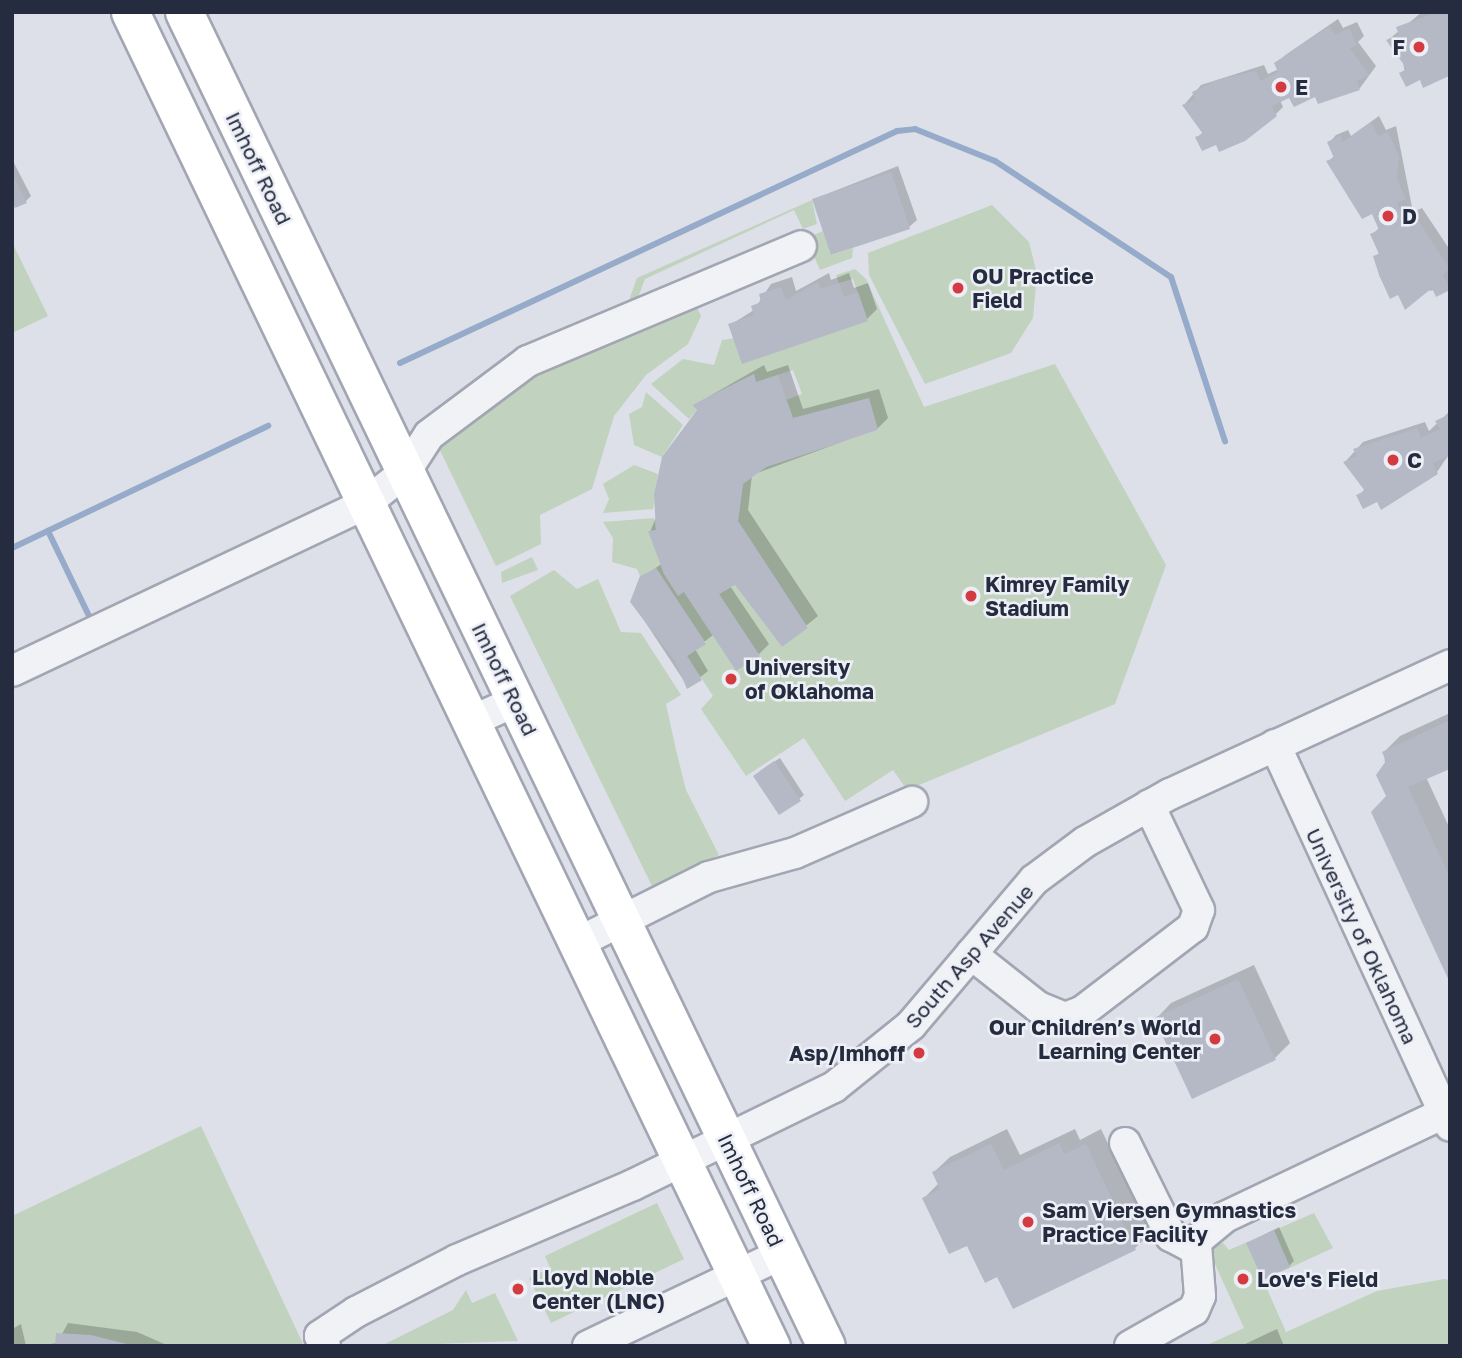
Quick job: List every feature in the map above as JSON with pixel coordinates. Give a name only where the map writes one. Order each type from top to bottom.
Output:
[{"type":"main road","points":[[130,12],[771,1346]]},
{"type":"main road","name":"Imhoff Road","points":[[184,12],[826,1346]]},
{"type":"street","points":[[12,671],[365,504],[405,472],[429,435],[528,361],[801,246]]},
{"type":"street","name":"South Asp Avenue","points":[[325,1346],[320,1336],[356,1312],[457,1260],[727,1140],[863,1068],[931,1004],[971,954],[1052,865],[1149,805],[1450,665]]},
{"type":"street","points":[[470,722],[516,701]]},
{"type":"street","name":"University of Oklahoma","points":[[1275,745],[1447,1120]]},
{"type":"street","points":[[577,943],[709,877],[795,853],[912,802]]},
{"type":"street","points":[[971,954],[1038,1007],[1065,1018],[1083,1011],[1193,927],[1199,910],[1149,805]]},
{"type":"street","points":[[1196,1244],[1224,1217],[1447,1120]]},
{"type":"street","points":[[1125,1143],[1171,1236],[1196,1244]]},
{"type":"street","points":[[1130,1346],[1194,1310],[1200,1297],[1196,1244]]},
{"type":"street","points":[[588,1346],[782,1254]]},
{"type":"green space","points":[[812,200],[817,224],[803,229],[794,210],[645,279],[633,311],[628,303],[637,278]]},
{"type":"green space","name":"OU Practice Field","points":[[992,205],[1029,242],[1037,274],[1033,318],[1011,353],[925,384],[869,275],[868,253]]},
{"type":"green space","points":[[823,231],[832,255],[853,248],[852,258],[820,270],[806,238]]},
{"type":"green space","points":[[12,242],[48,316],[12,333]]},
{"type":"green space","name":"Kimrey Family Stadium","points":[[855,269],[866,279],[924,407],[1055,364],[1166,565],[1115,704],[907,790],[893,770],[845,801],[804,738],[746,776],[701,709],[713,696],[687,656],[706,643],[656,568],[640,576],[637,569],[612,562],[613,538],[603,522],[654,518],[656,530],[649,532],[664,574],[684,592],[736,671],[759,656],[719,594],[735,585],[782,647],[808,628],[738,521],[743,484],[766,467],[878,430],[869,399],[793,418],[786,400],[802,394],[793,370],[756,382],[754,374],[692,405],[697,410],[689,419],[651,384],[683,359],[714,365],[722,340],[867,320],[853,279],[839,283],[836,275]]},
{"type":"green space","points":[[696,305],[701,316],[688,344],[646,375],[614,416],[592,489],[540,515],[541,544],[496,566],[435,440],[515,380]]},
{"type":"green space","points":[[646,392],[683,425],[662,457],[634,445],[629,414],[642,407]]},
{"type":"green space","points":[[634,465],[658,474],[653,509],[603,513],[609,499],[603,484]]},
{"type":"green space","points":[[532,557],[538,570],[502,583],[501,572]]},
{"type":"green space","points":[[554,570],[577,589],[598,579],[621,632],[641,633],[681,695],[666,704],[676,750],[686,790],[719,855],[653,888],[510,596]]},
{"type":"green space","points":[[201,1126],[304,1346],[12,1346],[12,1216]]},
{"type":"green space","points":[[657,1203],[684,1259],[551,1323],[529,1278],[550,1268],[545,1256]]},
{"type":"green space","name":"Love's Field","points":[[1314,1213],[1333,1248],[1263,1280],[1286,1332],[1377,1291],[1444,1279],[1450,1280],[1450,1346],[1205,1346],[1244,1328],[1210,1253],[1214,1246],[1223,1243],[1229,1250]]},
{"type":"green space","points":[[466,1290],[472,1303],[495,1293],[518,1341],[381,1346],[453,1310]]},
{"type":"building","name":"F","points":[[1438,12],[1450,12],[1449,76],[1423,88],[1420,80],[1406,87],[1399,73],[1407,69],[1386,40],[1399,35],[1396,27]]},
{"type":"building","name":"E","points":[[1330,26],[1335,35],[1349,28],[1357,45],[1350,48],[1369,75],[1357,81],[1360,90],[1318,104],[1315,97],[1294,107],[1289,98],[1272,106],[1277,116],[1245,141],[1219,152],[1216,145],[1202,151],[1195,137],[1203,134],[1182,105],[1195,99],[1192,92],[1217,80],[1256,71],[1260,81],[1278,72],[1274,63]]},
{"type":"building","name":"D","points":[[1371,122],[1378,136],[1388,132],[1399,156],[1397,179],[1406,199],[1397,203],[1405,219],[1414,214],[1450,269],[1443,274],[1450,290],[1436,297],[1432,288],[1405,310],[1398,295],[1390,299],[1379,275],[1373,256],[1379,254],[1370,234],[1379,230],[1372,214],[1362,219],[1326,161],[1334,158],[1327,142],[1340,136],[1343,142]]},
{"type":"building","points":[[891,172],[910,229],[831,255],[812,199]]},
{"type":"building","points":[[12,173],[27,203],[15,208],[12,202]]},
{"type":"building","points":[[818,282],[820,289],[839,283],[844,297],[858,292],[868,321],[742,364],[728,324],[754,315],[751,306],[761,302],[759,294],[781,287],[786,300]]},
{"type":"building","points":[[754,374],[756,382],[778,375],[793,418],[869,398],[878,430],[766,467],[743,484],[738,521],[808,628],[782,647],[735,585],[719,594],[760,656],[736,671],[684,592],[678,596],[664,574],[648,531],[656,530],[654,495],[662,457],[697,410],[692,405]]},
{"type":"building","name":"C","points":[[1450,414],[1450,455],[1433,463],[1438,474],[1381,510],[1377,502],[1363,509],[1356,495],[1365,491],[1343,462],[1357,456],[1353,449],[1417,428],[1421,438],[1440,429],[1435,421]]},
{"type":"building","points":[[656,568],[706,644],[687,656],[702,680],[687,689],[675,661],[630,602],[640,576]]},
{"type":"building","points":[[1450,720],[1450,769],[1408,787],[1450,877],[1450,983],[1371,812],[1386,796],[1376,775],[1386,761],[1382,752]]},
{"type":"building","points":[[774,761],[801,801],[779,815],[753,776]]},
{"type":"building","name":"Our Children’s World Learning Center","points":[[1238,979],[1276,1060],[1192,1099],[1154,1018]]},
{"type":"building","name":"Sam Viersen Gymnastics Practice Facility","points":[[1059,1143],[1064,1154],[1086,1144],[1136,1250],[1013,1309],[997,1277],[985,1283],[967,1246],[949,1254],[922,1198],[940,1189],[932,1172],[991,1144],[1004,1170]]},
{"type":"building","points":[[1274,1230],[1290,1267],[1263,1280],[1246,1243]]},
{"type":"building","points":[[56,1333],[91,1335],[135,1346],[55,1346]]},
{"type":"waterway","points":[[400,363],[897,131],[915,129],[995,161],[1171,277],[1225,441]]},
{"type":"waterway","points":[[12,548],[268,426]]},
{"type":"waterway","points":[[48,531],[92,622]]},
{"type":"place","name":"F","points":[[1419,47]]},
{"type":"place","name":"E","points":[[1281,87]]},
{"type":"place","name":"D","points":[[1388,216]]},
{"type":"place","name":"OU Practice Field","points":[[958,288]]},
{"type":"place","name":"C","points":[[1393,460]]},
{"type":"place","name":"Kimrey Family Stadium","points":[[971,596]]},
{"type":"place","name":"University of Oklahoma","points":[[731,679]]},
{"type":"place","name":"Our Children’s World Learning Center","points":[[1215,1039]]},
{"type":"place","name":"Asp/Imhoff","points":[[919,1053]]},
{"type":"place","name":"Sam Viersen Gymnastics Practice Facility","points":[[1028,1222]]},
{"type":"place","name":"Love's Field","points":[[1243,1279]]},
{"type":"place","name":"Lloyd Noble Center (LNC)","points":[[518,1289]]}]
